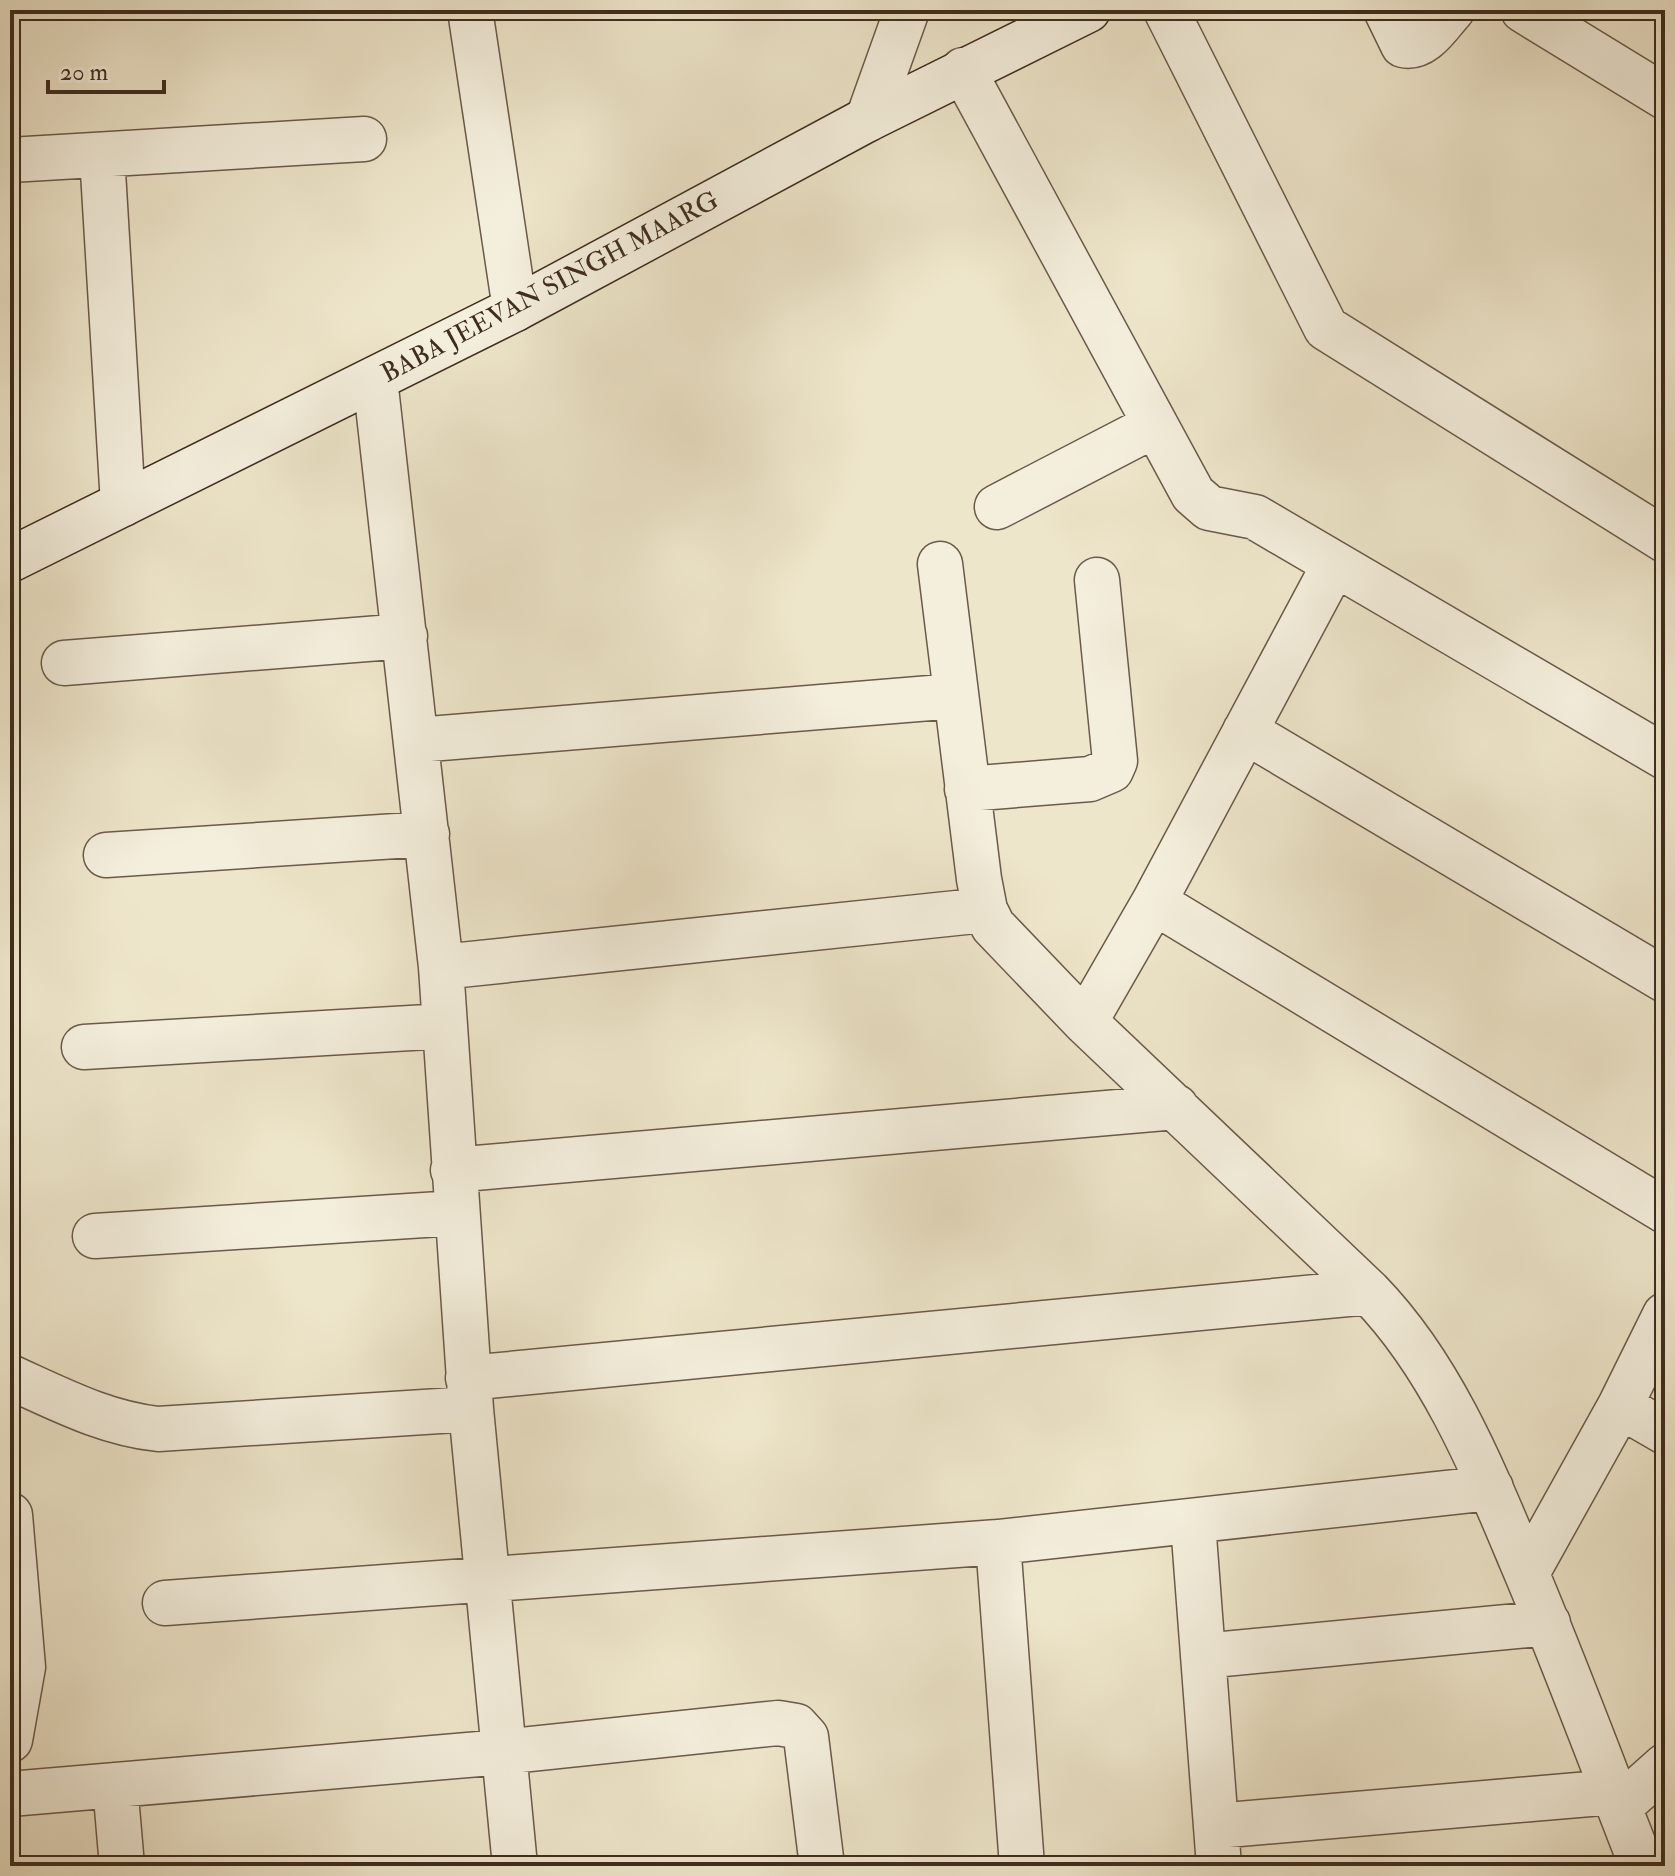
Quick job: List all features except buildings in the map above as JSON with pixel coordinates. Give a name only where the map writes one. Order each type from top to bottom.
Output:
[{"type":"street","points":[[470,10],[515,309]]},
{"type":"street","points":[[868,119],[907,10]]},
{"type":"street","name":"BABA JEEVAN SINGH MAARG","points":[[10,560],[515,309],[868,119],[1088,10]]},
{"type":"street","points":[[1166,10],[1326,328],[1336,338],[1665,540]]},
{"type":"street","points":[[1386,10],[1403,45],[1412,47],[1421,43],[1452,10]]},
{"type":"street","points":[[1523,10],[1665,97]]},
{"type":"street","points":[[963,70],[1193,494],[1209,508],[1255,517],[1665,757]]},
{"type":"street","points":[[10,160],[364,139]]},
{"type":"street","points":[[102,155],[123,504]]},
{"type":"street","points":[[375,379],[441,967],[470,1394],[515,1866]]},
{"type":"street","points":[[997,507],[1155,425]]},
{"type":"street","points":[[940,564],[967,789],[985,910],[993,926],[1085,1022],[1395,1318],[1421,1355],[1491,1488],[1548,1623],[1642,1866]]},
{"type":"street","points":[[1085,1022],[1154,902],[1334,565]]},
{"type":"street","points":[[967,789],[1090,779],[1111,770],[1115,761],[1097,580]]},
{"type":"street","points":[[64,663],[405,636]]},
{"type":"street","points":[[417,740],[955,696]]},
{"type":"street","points":[[1245,731],[1665,980]]},
{"type":"street","points":[[106,855],[427,834]]},
{"type":"street","points":[[1154,902],[1665,1211]]},
{"type":"street","points":[[441,967],[985,910]]},
{"type":"street","points":[[84,1047],[445,1026]]},
{"type":"street","points":[[453,1170],[1176,1107]]},
{"type":"street","points":[[95,1236],[456,1213]]},
{"type":"street","points":[[10,1377],[98,1416],[127,1425],[158,1429],[1369,1292]]},
{"type":"street","points":[[1527,1573],[1620,1406],[1665,1315]]},
{"type":"street","points":[[1620,1406],[1665,1432]]},
{"type":"street","points":[[165,1603],[998,1542],[1491,1488]]},
{"type":"street","points":[[10,1515],[23,1667],[10,1740]]},
{"type":"street","points":[[1193,1523],[1217,1846],[1616,1800],[1665,1766]]},
{"type":"street","points":[[998,1542],[1022,1866]]},
{"type":"street","points":[[1203,1656],[1548,1623]]},
{"type":"street","points":[[10,1794],[503,1752],[778,1723],[796,1726],[806,1737],[822,1866]]},
{"type":"street","points":[[115,1785],[122,1866]]}]
